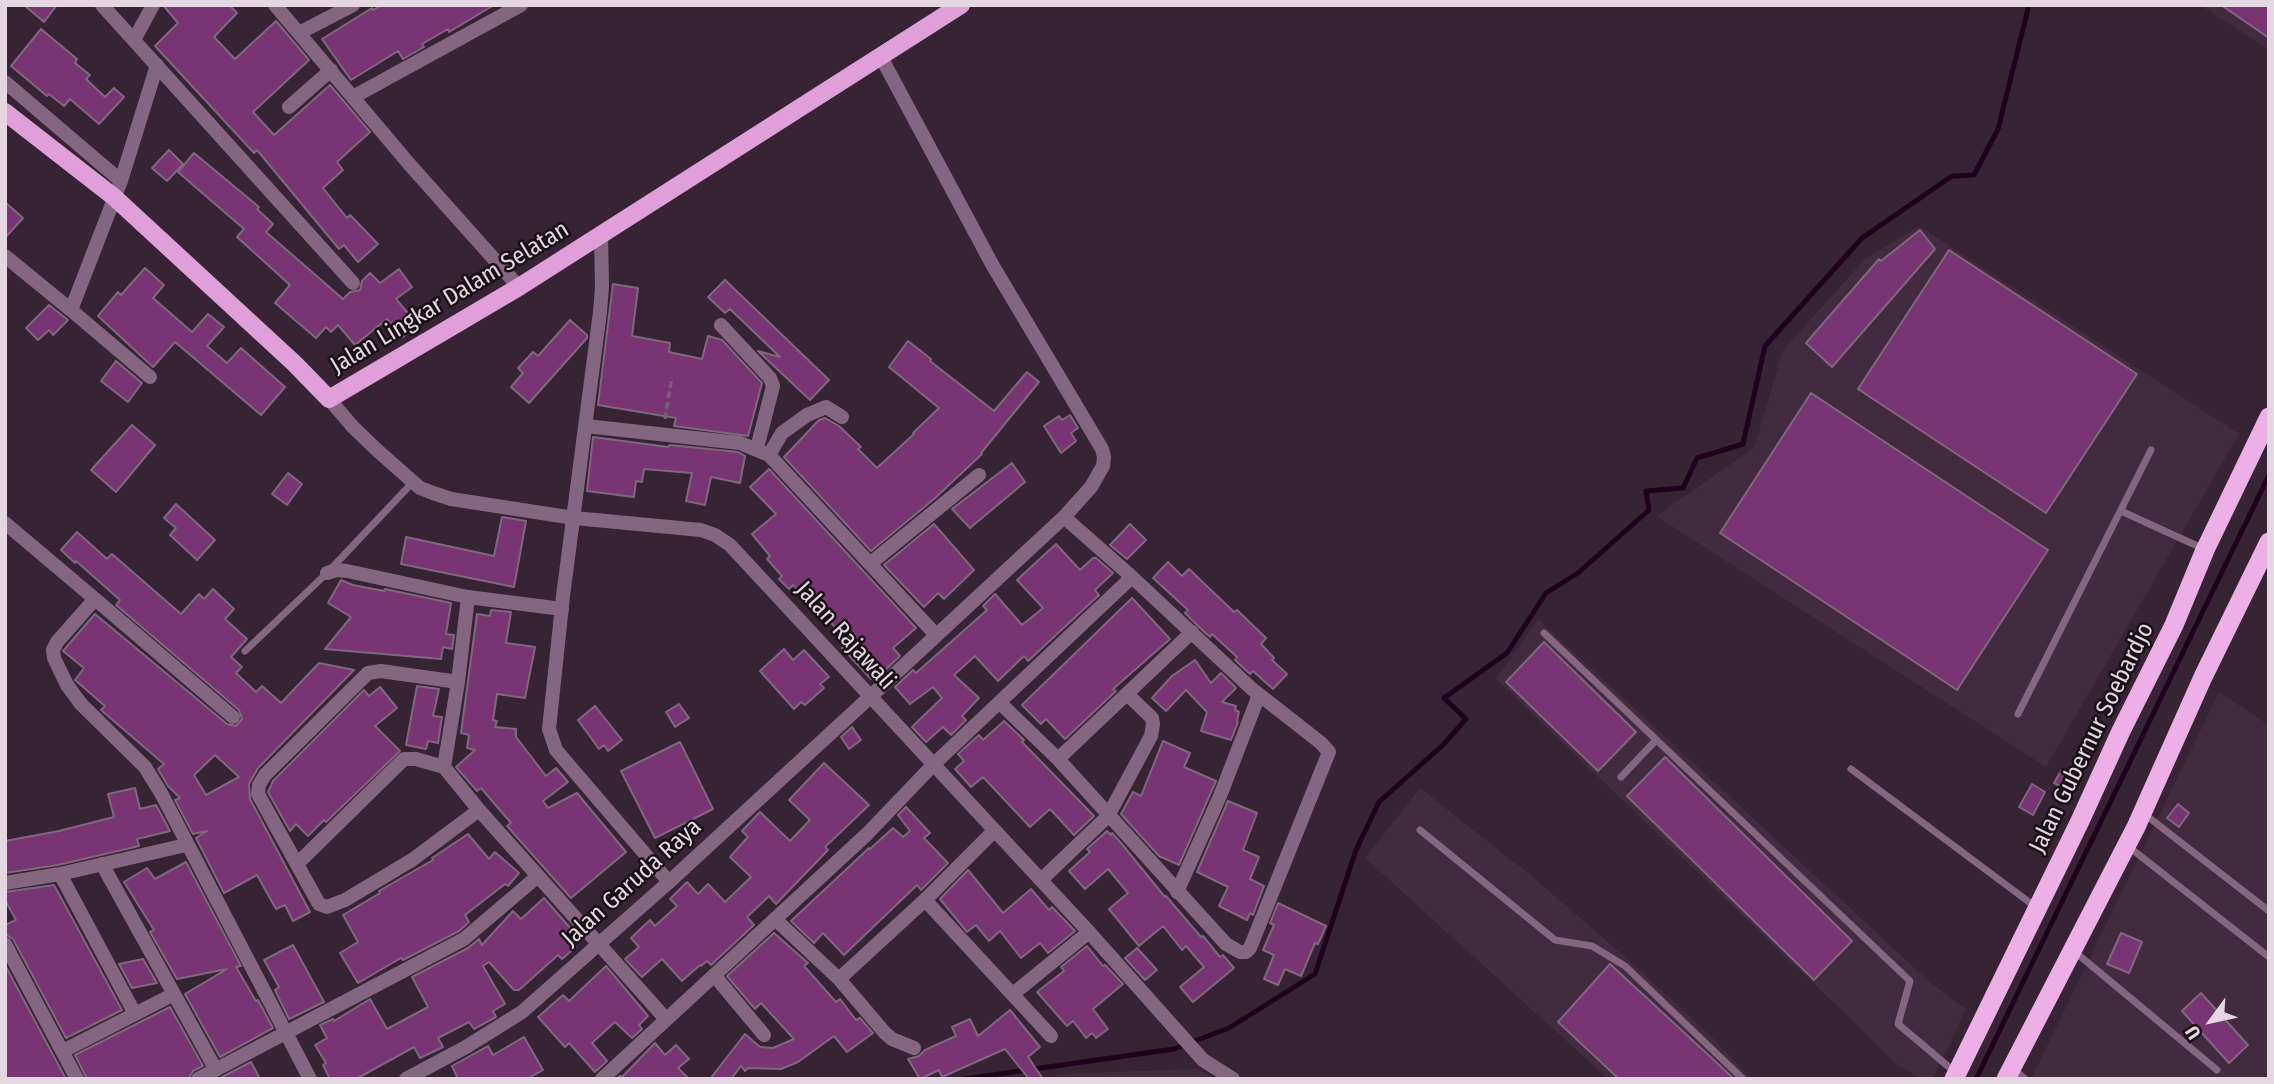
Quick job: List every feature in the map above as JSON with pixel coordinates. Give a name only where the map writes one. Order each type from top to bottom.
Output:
[{"type":"highway","name":"Jalan Gubernur Soebardjo","points":[[1956,1076],[2174,625],[2205,550],[2269,417]]},
{"type":"highway","points":[[2014,1075],[2072,949],[2143,812],[2203,677],[2269,542]]},
{"type":"main road","name":"Jalan Lingkar Dalam Selatan","points":[[5,111],[118,189],[329,399],[519,287],[961,5]]},
{"type":"street","points":[[102,5],[353,283]]},
{"type":"street","points":[[134,40],[153,5]]},
{"type":"street","points":[[275,5],[519,287]]},
{"type":"street","points":[[299,33],[353,5]]},
{"type":"street","points":[[353,97],[522,5]]},
{"type":"street","name":"Jalan Garuda Raya","points":[[406,1079],[466,1047],[522,1012],[668,882],[1064,517],[1091,486],[1103,466],[1102,449],[993,266],[881,57]]},
{"type":"street","points":[[71,310],[118,189],[157,65]]},
{"type":"street","points":[[289,107],[331,70]]},
{"type":"street","points":[[5,82],[118,189]]},
{"type":"street","points":[[601,234],[602,287],[549,729],[556,750],[668,882]]},
{"type":"street","points":[[5,256],[150,377]]},
{"type":"street","points":[[721,325],[770,378],[773,386],[763,452]]},
{"type":"street","name":"Jalan Rajawali","points":[[329,399],[353,427],[420,488],[451,499],[575,518],[701,530],[730,545],[1089,932],[1203,1060],[1233,1079]]},
{"type":"street","points":[[763,452],[782,433],[807,415],[826,407],[842,417]]},
{"type":"street","points":[[586,426],[740,443],[763,452],[871,563],[936,635]]},
{"type":"street","points":[[871,563],[979,475]]},
{"type":"street","points":[[1000,703],[1058,760],[1226,944],[1240,952],[1246,952],[1250,948],[1329,752],[1259,695],[1064,517]]},
{"type":"street","points":[[5,523],[233,717]]},
{"type":"street","points":[[327,573],[337,570],[354,572],[468,597],[562,609]]},
{"type":"street","points":[[603,1079],[665,1018],[867,834],[934,764],[1132,577]]},
{"type":"street","points":[[444,767],[468,597]]},
{"type":"street","points":[[94,599],[57,642],[53,650],[54,658],[67,685],[81,704],[145,766],[310,1079]]},
{"type":"street","points":[[1058,760],[1192,632]]},
{"type":"street","points":[[458,682],[381,671],[368,673],[265,775],[258,790],[260,799],[319,904],[327,907],[412,860],[479,810]]},
{"type":"street","points":[[1041,880],[1108,816],[1153,730],[1149,715],[1128,695]]},
{"type":"street","points":[[1177,892],[1220,796],[1259,695]]},
{"type":"street","points":[[297,864],[404,759],[416,759],[444,767],[479,810],[665,1018]]},
{"type":"street","points":[[839,979],[925,900],[994,831]]},
{"type":"street","points":[[5,883],[60,874],[186,845]]},
{"type":"street","points":[[102,864],[216,1070]]},
{"type":"street","points":[[60,874],[135,1014]]},
{"type":"street","points":[[198,1079],[464,939],[538,876]]},
{"type":"street","points":[[925,900],[1051,1036]]},
{"type":"street","points":[[775,919],[839,979],[892,1039],[914,1048]]},
{"type":"street","points":[[1013,994],[1089,932]]},
{"type":"street","points":[[5,944],[77,1079]]},
{"type":"street","points":[[714,975],[764,1035]]},
{"type":"street","points":[[63,1051],[174,994]]},
{"type":"lane","points":[[2018,714],[2151,450]]},
{"type":"lane","points":[[245,651],[327,573],[413,482]]},
{"type":"lane","points":[[2121,511],[2205,550]]},
{"type":"lane","points":[[1544,633],[1910,981],[1898,1024],[1956,1076]]},
{"type":"lane","points":[[1621,777],[1656,740]]},
{"type":"lane","points":[[1851,769],[2038,908]]},
{"type":"lane","points":[[2143,812],[2269,911]]},
{"type":"lane","points":[[1420,830],[1555,940],[1592,946],[1625,966],[1743,1079]]},
{"type":"lane","points":[[2127,845],[2269,957]]},
{"type":"lane","points":[[2072,949],[2217,1070]]},
{"type":"path","points":[[662,435],[672,377]]},
{"type":"shaded area","points":[[2200,5],[2269,5],[2269,50]]},
{"type":"shaded area","points":[[1919,226],[2239,434],[2046,767],[1656,516],[1754,448],[1783,350],[1865,259]]},
{"type":"shaded area","points":[[1538,619],[1932,984],[1966,1009],[1933,1079],[1921,1079],[1892,1061],[1496,679]]},
{"type":"shaded area","points":[[2219,692],[2269,725],[2269,1079],[2031,1079]]},
{"type":"shaded area","points":[[1420,788],[1533,877],[1623,955],[1709,1034],[1752,1079],[1608,1079],[1365,858]]},
{"type":"shaded area","points":[[1197,1069],[1217,1079],[1058,1079],[1055,1074]]},
{"type":"building","points":[[24,5],[57,5],[44,22]]},
{"type":"building","points":[[163,5],[229,5],[237,13],[214,37],[235,59],[276,21],[309,60],[253,112],[274,135],[330,85],[370,132],[337,162],[343,170],[323,188],[347,218],[350,215],[378,244],[358,262],[344,245],[339,249],[257,150],[254,153],[155,46],[178,23]]},
{"type":"building","points":[[382,5],[494,5],[449,32],[448,29],[422,44],[424,47],[403,59],[398,51],[351,80],[322,39],[372,8],[373,10]]},
{"type":"building","points":[[2221,5],[2269,5],[2269,38]]},
{"type":"building","points":[[41,29],[77,59],[75,63],[90,75],[86,79],[105,97],[114,88],[124,97],[99,124],[70,99],[64,106],[49,94],[47,96],[11,66]]},
{"type":"building","points":[[169,150],[183,164],[167,181],[152,168]]},
{"type":"building","points":[[194,153],[259,207],[257,209],[273,224],[266,232],[343,299],[350,292],[360,290],[362,281],[370,273],[380,283],[399,269],[412,287],[396,299],[417,324],[403,337],[387,319],[355,345],[338,325],[331,332],[326,327],[316,338],[275,303],[290,285],[237,237],[244,229],[178,172]]},
{"type":"building","points":[[5,202],[23,218],[5,238]]},
{"type":"building","points":[[1920,230],[1935,249],[1832,367],[1806,343],[1879,259],[1881,261]]},
{"type":"building","points":[[1949,250],[2137,374],[2046,513],[1858,389]]},
{"type":"building","points":[[145,268],[164,285],[153,298],[192,332],[208,314],[224,327],[207,346],[227,363],[241,348],[285,387],[261,415],[175,342],[153,367],[98,316],[118,292],[121,295]]},
{"type":"building","points":[[725,280],[829,380],[810,400],[758,351],[780,357],[730,309],[725,313],[708,297]]},
{"type":"building","points":[[613,284],[638,288],[632,336],[670,343],[669,352],[702,359],[708,336],[722,340],[762,383],[748,436],[674,426],[676,418],[598,405]]},
{"type":"building","points":[[49,305],[68,320],[53,335],[49,330],[38,340],[26,328]]},
{"type":"building","points":[[570,320],[587,338],[529,403],[511,387],[523,373],[518,368],[533,352],[538,356]]},
{"type":"building","points":[[908,341],[994,411],[1027,372],[1039,382],[982,454],[934,499],[871,551],[784,457],[819,420],[825,418],[839,426],[861,447],[858,449],[877,468],[914,434],[939,408],[889,367]]},
{"type":"building","points":[[116,361],[142,383],[128,402],[101,381]]},
{"type":"building","points":[[1811,393],[2048,550],[1957,690],[1720,533]]},
{"type":"building","points":[[1070,415],[1078,428],[1071,433],[1076,441],[1061,453],[1044,426],[1059,416],[1062,420]]},
{"type":"building","points":[[132,425],[155,445],[116,492],[91,470]]},
{"type":"building","points":[[593,437],[668,447],[670,445],[738,452],[745,456],[740,483],[711,477],[705,505],[686,501],[692,473],[644,469],[642,482],[636,481],[634,497],[587,491]]},
{"type":"building","points":[[1012,463],[1025,482],[970,528],[952,509]]},
{"type":"building","points":[[769,469],[916,628],[893,648],[900,656],[882,673],[880,670],[871,679],[842,648],[849,641],[793,585],[789,589],[779,579],[782,576],[767,559],[770,556],[752,534],[776,514],[750,487]]},
{"type":"building","points":[[288,473],[302,484],[287,505],[272,494]]},
{"type":"building","points":[[176,504],[215,540],[197,560],[170,535],[176,528],[164,518]]},
{"type":"building","points":[[502,517],[526,521],[514,587],[401,564],[406,537],[494,556]]},
{"type":"building","points":[[934,524],[974,570],[944,599],[938,593],[924,607],[884,565]]},
{"type":"building","points":[[1130,524],[1146,540],[1127,559],[1110,545]]},
{"type":"building","points":[[77,532],[107,559],[112,554],[181,614],[199,594],[204,599],[213,589],[234,609],[225,619],[247,639],[231,657],[242,667],[236,673],[256,692],[262,686],[281,703],[319,663],[354,670],[258,768],[249,784],[250,799],[310,912],[293,921],[285,905],[276,909],[257,875],[224,893],[196,838],[207,831],[193,834],[175,800],[180,798],[168,786],[158,769],[164,764],[101,710],[105,706],[75,680],[84,668],[63,651],[95,614],[227,724],[236,726],[242,719],[239,710],[116,605],[120,600],[61,550]],"holes":[[[215,755],[239,777],[206,795],[194,775]]]},
{"type":"building","points":[[1056,544],[1080,570],[1096,558],[1113,573],[1095,590],[1099,595],[1028,661],[1024,656],[998,681],[975,656],[954,675],[979,698],[962,716],[966,720],[951,735],[943,727],[926,742],[912,727],[942,698],[933,687],[910,704],[895,687],[913,670],[916,673],[987,610],[983,606],[995,594],[1022,625],[1043,608],[1017,580]]},
{"type":"building","points":[[1168,562],[1182,576],[1189,569],[1266,638],[1261,644],[1274,658],[1272,660],[1287,674],[1273,689],[1253,671],[1250,674],[1235,660],[1237,657],[1212,634],[1210,637],[1200,628],[1185,613],[1188,610],[1153,578]]},
{"type":"building","points":[[341,580],[353,585],[451,603],[446,634],[454,635],[452,649],[443,647],[441,659],[325,649],[351,617],[328,603]]},
{"type":"building","points":[[1132,598],[1170,639],[1113,689],[1116,691],[1065,739],[1046,719],[1041,724],[1022,705]]},
{"type":"building","points":[[491,610],[511,612],[506,643],[535,647],[525,698],[497,694],[493,720],[497,721],[495,727],[516,729],[516,737],[546,776],[556,768],[568,782],[543,801],[548,808],[577,793],[626,852],[571,898],[507,826],[511,823],[481,788],[477,791],[456,767],[475,750],[467,748],[469,735],[461,733],[477,614],[490,616]]},
{"type":"building","points":[[1544,642],[1636,732],[1598,771],[1506,682]]},
{"type":"building","points":[[784,649],[793,660],[804,650],[829,677],[820,684],[824,688],[805,705],[801,702],[794,709],[760,671]]},
{"type":"building","points":[[1195,660],[1211,683],[1221,673],[1236,688],[1222,702],[1236,706],[1235,710],[1239,712],[1231,740],[1201,731],[1207,712],[1186,690],[1166,711],[1152,698],[1172,676]]},
{"type":"building","points":[[417,686],[439,689],[433,716],[442,717],[438,743],[428,741],[426,749],[406,745]]},
{"type":"building","points":[[380,687],[397,708],[375,726],[400,751],[308,836],[296,824],[290,831],[268,792],[273,781],[364,690],[369,696]]},
{"type":"building","points":[[679,704],[689,718],[675,727],[666,712]]},
{"type":"building","points":[[595,706],[622,740],[608,751],[604,745],[599,749],[578,720]]},
{"type":"building","points":[[1004,721],[1094,816],[1074,835],[1050,809],[1030,827],[983,777],[971,787],[955,769],[964,761],[958,754],[979,735],[983,740]]},
{"type":"building","points":[[852,727],[861,740],[849,749],[841,737]]},
{"type":"building","points":[[1163,741],[1190,753],[1184,767],[1216,781],[1179,865],[1159,856],[1121,814],[1133,792],[1141,796]]},
{"type":"building","points":[[680,742],[713,809],[655,838],[621,771]]},
{"type":"building","points":[[1665,757],[1852,941],[1814,980],[1627,796]]},
{"type":"building","points":[[824,763],[869,805],[825,847],[828,850],[776,904],[769,896],[747,917],[754,925],[711,965],[707,961],[682,981],[662,959],[642,977],[625,959],[639,947],[631,938],[650,920],[655,926],[677,906],[670,899],[687,882],[698,894],[708,884],[725,902],[751,877],[730,857],[748,837],[742,831],[760,812],[790,841],[810,820],[789,800]]},
{"type":"building","points":[[2061,771],[2073,777],[2067,790],[2054,783]]},
{"type":"building","points":[[2032,784],[2045,792],[2033,815],[2019,807]]},
{"type":"building","points":[[135,788],[140,809],[156,805],[170,831],[137,839],[139,846],[58,865],[5,873],[5,841],[114,817],[108,794]]},
{"type":"building","points":[[1228,801],[1257,813],[1243,850],[1259,857],[1250,879],[1264,886],[1253,915],[1250,913],[1247,920],[1219,906],[1228,887],[1197,872]]},
{"type":"building","points":[[2178,804],[2189,813],[2179,827],[2167,818]]},
{"type":"building","points":[[906,807],[930,833],[924,838],[948,863],[921,890],[917,885],[844,955],[823,933],[814,943],[791,921],[893,828],[903,837],[910,831],[898,815]]},
{"type":"building","points":[[1107,831],[1121,843],[1201,937],[1234,968],[1193,1002],[1180,987],[1204,967],[1186,946],[1182,950],[1163,926],[1139,946],[1109,909],[1128,893],[1108,869],[1085,889],[1069,871],[1090,852],[1087,849]]},
{"type":"building","points":[[468,834],[489,859],[495,852],[519,873],[508,886],[505,884],[465,915],[469,922],[459,931],[403,960],[401,958],[358,983],[340,953],[358,942],[343,915],[433,860],[432,858]]},
{"type":"building","points":[[186,862],[241,966],[236,967],[273,1028],[220,1057],[185,994],[227,969],[177,979],[150,932],[154,930],[124,882],[147,868],[155,879]]},
{"type":"building","points":[[968,870],[1003,913],[1031,889],[1049,910],[1052,907],[1075,931],[1048,953],[1040,943],[1021,958],[1000,931],[989,941],[976,925],[967,932],[940,899]]},
{"type":"building","points":[[54,885],[122,1010],[66,1038],[13,939],[5,934],[5,925],[16,920],[5,900],[5,892]]},
{"type":"building","points":[[544,898],[578,937],[571,943],[576,947],[562,959],[558,955],[519,990],[514,990],[489,962],[483,966],[505,1004],[493,1011],[496,1017],[474,1029],[469,1022],[438,1038],[443,1047],[420,1058],[414,1047],[356,1079],[330,1079],[323,1065],[326,1063],[315,1045],[327,1038],[320,1025],[333,1019],[334,1021],[370,999],[387,1029],[428,1007],[412,977],[468,948],[479,939],[482,945],[513,911],[521,919]]},
{"type":"building","points":[[1278,903],[1326,926],[1318,944],[1315,943],[1301,976],[1285,969],[1278,985],[1264,979],[1274,955],[1263,950],[1274,925],[1270,923]]},
{"type":"building","points":[[774,933],[808,963],[804,966],[836,1002],[840,999],[856,1020],[860,1018],[873,1033],[847,1052],[834,1036],[798,1062],[781,1069],[748,1068],[745,1071],[741,1066],[731,1079],[710,1079],[745,1034],[760,1047],[773,1048],[794,1039],[761,1003],[755,1009],[727,976]]},
{"type":"building","points":[[2121,933],[2142,942],[2129,973],[2107,964]]},
{"type":"building","points":[[293,945],[324,1002],[289,1019],[275,990],[279,987],[264,960]]},
{"type":"building","points":[[1087,946],[1103,966],[1123,984],[1093,1009],[1108,1029],[1096,1038],[1092,1033],[1086,1038],[1073,1021],[1067,1026],[1037,992],[1064,971],[1061,967]]},
{"type":"building","points":[[1137,948],[1157,970],[1145,980],[1125,958]]},
{"type":"building","points":[[143,959],[157,983],[132,988],[119,964]]},
{"type":"building","points":[[1610,964],[1734,1079],[1619,1079],[1558,1022]]},
{"type":"building","points":[[5,965],[66,1079],[5,1079]]},
{"type":"building","points":[[606,966],[648,1016],[639,1025],[642,1029],[632,1038],[615,1022],[592,1043],[607,1061],[595,1072],[569,1043],[565,1047],[538,1017],[563,995],[569,1001]]},
{"type":"building","points":[[2201,993],[2248,1045],[2229,1063],[2182,1011]]},
{"type":"building","points":[[170,1007],[203,1066],[193,1071],[188,1079],[87,1079],[75,1055]]},
{"type":"building","points":[[1010,1010],[1040,1047],[1028,1057],[1043,1079],[1029,1079],[1005,1049],[942,1077],[939,1070],[920,1079],[908,1059],[956,1036],[952,1027],[970,1019],[978,1036]]},
{"type":"building","points":[[524,1037],[543,1070],[527,1079],[458,1079],[452,1066],[488,1046],[493,1055]]},
{"type":"building","points":[[655,1043],[665,1055],[676,1045],[689,1059],[678,1068],[689,1079],[616,1079],[622,1077]]},
{"type":"building","points":[[251,1062],[260,1079],[220,1079],[222,1077]]},
{"type":"waterway","points":[[964,1079],[1174,1049],[1229,1028],[1315,974],[1356,850],[1379,802],[1443,745],[1466,719],[1444,698],[1507,653],[1546,593],[1578,573],[1649,510],[1646,491],[1683,488],[1697,458],[1743,444],[1765,346],[1862,238],[1952,176],[1974,175],[1998,129],[2029,5]]},
{"type":"waterway","points":[[1976,1079],[2269,475]]}]
